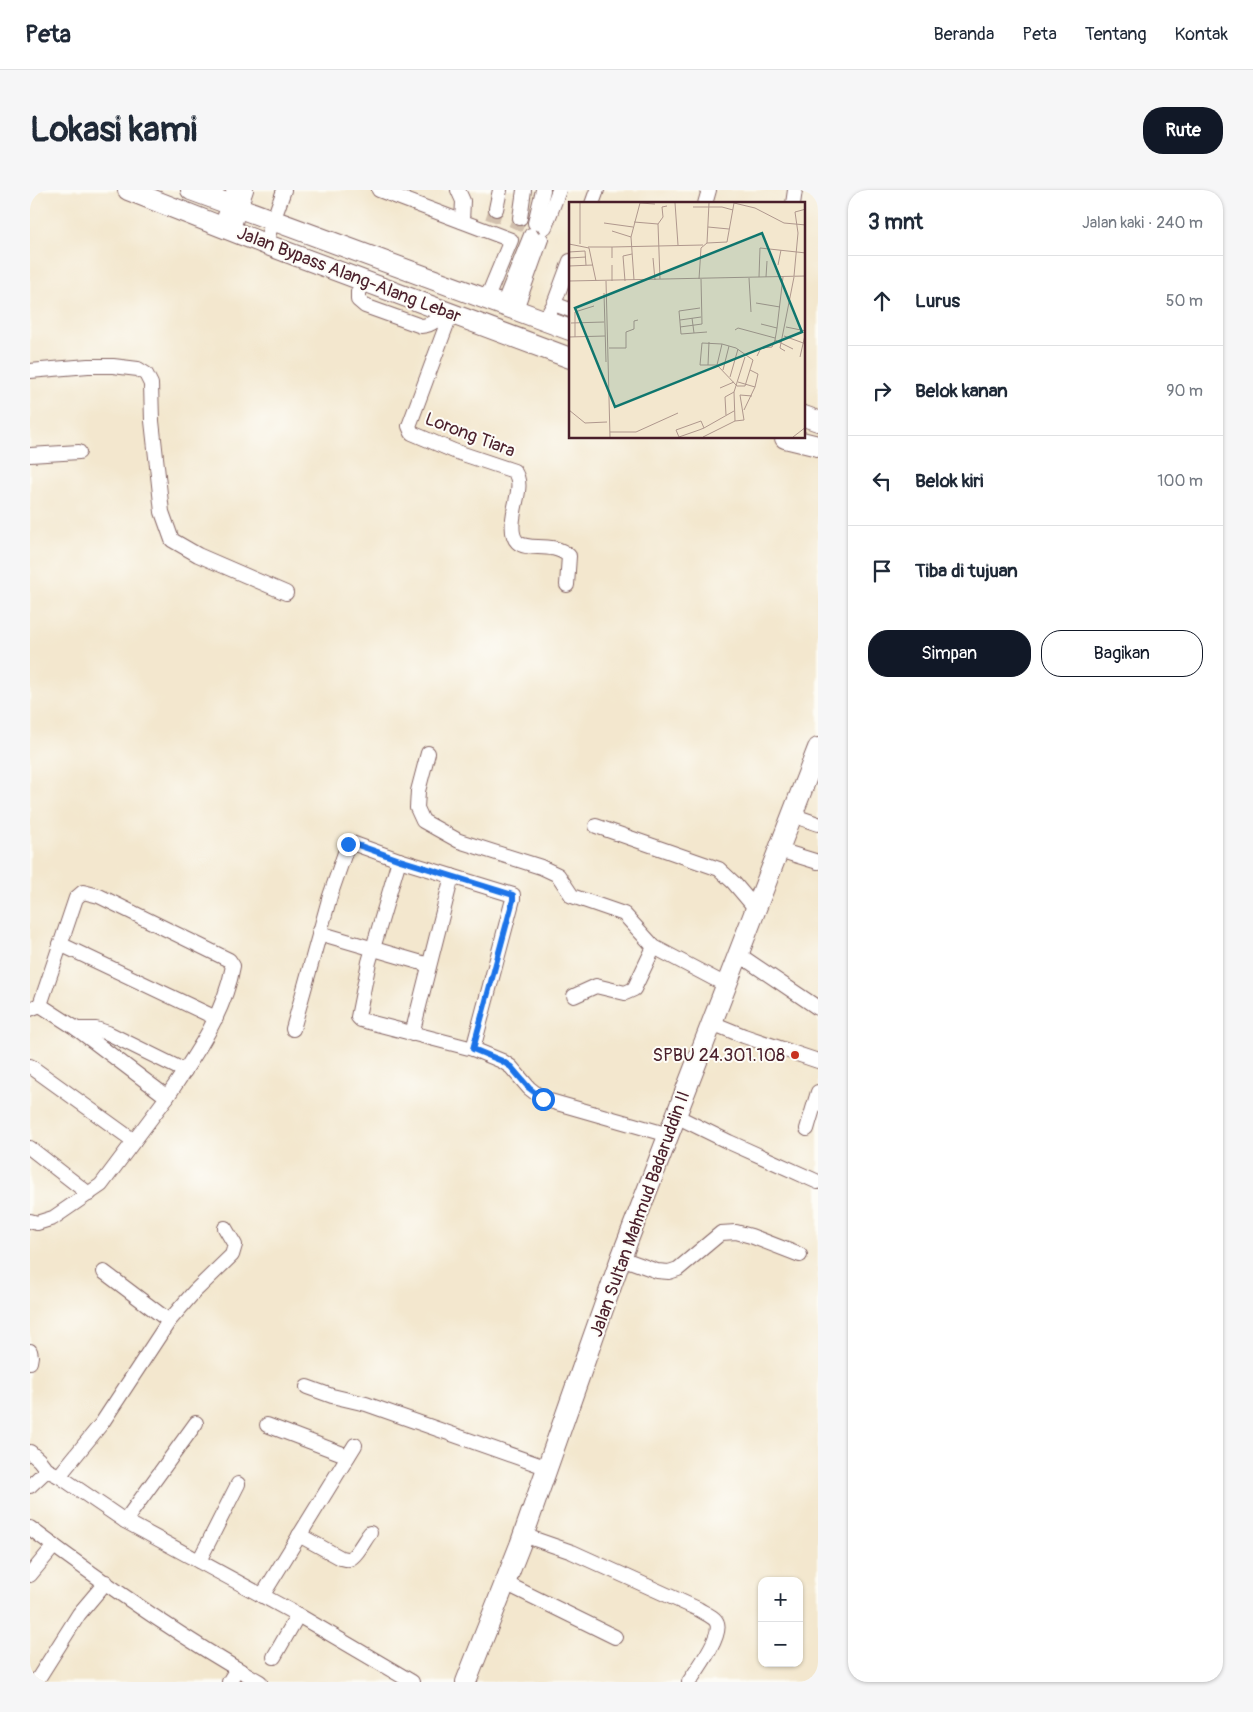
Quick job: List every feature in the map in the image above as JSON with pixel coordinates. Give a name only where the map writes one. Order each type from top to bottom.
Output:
[{"type":"highway","name":"Jalan Bypass Alang-Alang Lebar","points":[[128,190],[265,244],[569,358]]},
{"type":"highway","name":"Jalan Bypass Alang-Alang Lebar","points":[[193,190],[238,198],[274,220],[502,304],[550,312],[569,329]]},
{"type":"highway","points":[[806,417],[818,421]]},
{"type":"highway","points":[[789,439],[817,447]]},
{"type":"highway","name":"Jalan Sultan Mahmud Badaruddin II","points":[[466,1682],[548,1468],[622,1258],[818,748]]},
{"type":"street","points":[[265,244],[284,190]]},
{"type":"street","points":[[379,190],[462,221],[492,220],[516,229]]},
{"type":"street","points":[[458,190],[463,201],[462,221]]},
{"type":"street","points":[[492,220],[500,190]]},
{"type":"street","points":[[502,304],[524,190]]},
{"type":"street","points":[[538,231],[543,190]]},
{"type":"street","points":[[502,304],[559,190]]},
{"type":"street","points":[[593,202],[597,190]]},
{"type":"street","points":[[227,229],[238,198]]},
{"type":"street","points":[[550,312],[566,285],[569,267]]},
{"type":"street","points":[[365,281],[358,292],[358,300],[365,306],[421,326],[430,325],[447,312]]},
{"type":"street","points":[[397,318],[405,296]]},
{"type":"street","points":[[550,312],[569,310]]},
{"type":"street","name":"Lorong Tiara","points":[[447,312],[409,430],[412,433],[454,450],[514,471],[520,482],[512,534],[516,541],[522,545],[555,549],[566,553],[569,556],[567,585]]},
{"type":"street","points":[[30,371],[88,366],[113,366],[138,369],[146,374],[151,384],[152,421],[162,512],[172,540],[198,555],[286,593]]},
{"type":"street","points":[[30,455],[79,452]]},
{"type":"street","points":[[428,753],[418,791],[417,808],[423,821],[459,841],[542,867],[558,875],[572,896],[624,914],[654,947],[726,985]]},
{"type":"street","points":[[792,815],[818,824]]},
{"type":"street","points":[[596,826],[719,869],[734,882],[756,909]]},
{"type":"street","points":[[293,1029],[319,932],[348,844],[352,843],[513,895],[473,1049]]},
{"type":"street","points":[[779,850],[818,862]]},
{"type":"street","points":[[400,860],[373,949],[358,1017],[361,1020],[473,1049],[502,1061],[511,1067],[529,1088],[543,1099],[669,1135]]},
{"type":"street","points":[[412,1034],[452,876]]},
{"type":"street","points":[[30,1221],[37,1223],[53,1218],[101,1186],[167,1097],[185,1071],[216,1018],[231,979],[233,966],[229,960],[99,896],[83,892],[76,898],[35,1007],[76,1029],[167,1097]]},
{"type":"street","points":[[319,932],[429,965]]},
{"type":"street","points":[[60,944],[216,1018]]},
{"type":"street","points":[[574,996],[596,986],[626,994],[630,992],[634,989],[654,947]]},
{"type":"street","points":[[738,954],[818,1008]]},
{"type":"street","points":[[712,1023],[818,1061]]},
{"type":"street","points":[[76,1029],[96,1029],[108,1033],[185,1071]]},
{"type":"street","points":[[30,1066],[134,1141]]},
{"type":"street","points":[[807,1129],[818,1092]]},
{"type":"street","points":[[676,1116],[818,1182]]},
{"type":"street","points":[[30,1148],[89,1194]]},
{"type":"street","points":[[30,1486],[53,1473],[102,1423],[169,1321],[194,1292],[232,1255],[235,1245],[225,1228]]},
{"type":"street","points":[[622,1258],[657,1271],[669,1272],[678,1269],[722,1233],[736,1232],[800,1255]]},
{"type":"street","points":[[104,1272],[169,1321]]},
{"type":"street","points":[[30,1351],[30,1362]]},
{"type":"street","points":[[307,1387],[332,1396],[366,1404],[548,1468]]},
{"type":"street","points":[[125,1521],[196,1423]]},
{"type":"street","points":[[262,1596],[351,1451],[266,1425]]},
{"type":"street","points":[[30,1452],[53,1473],[125,1521],[298,1616],[412,1682]]},
{"type":"street","points":[[198,1560],[238,1484]]},
{"type":"street","points":[[30,1528],[152,1614],[260,1682]]},
{"type":"street","points":[[299,1535],[347,1559],[355,1553],[370,1533]]},
{"type":"street","points":[[523,1535],[572,1552],[698,1609],[716,1620],[718,1625],[717,1634],[706,1656],[689,1682]]},
{"type":"street","points":[[30,1575],[54,1546]]},
{"type":"street","points":[[36,1682],[79,1614],[106,1582]]},
{"type":"street","points":[[505,1583],[615,1637]]},
{"type":"street","points":[[274,1657],[298,1616]]},
{"type":"street","points":[[229,1682],[237,1669]]},
{"type":"tunnel","points":[[492,221],[496,209]]},
{"type":"tunnel","points":[[515,229],[520,218]]},
{"type":"place","name":"SPBU 24.301.108","points":[[795,1055]]},
{"type":"route","points":[[348,844],[352,843],[513,895],[473,1049],[502,1061],[511,1067],[529,1088],[543,1099]]}]
